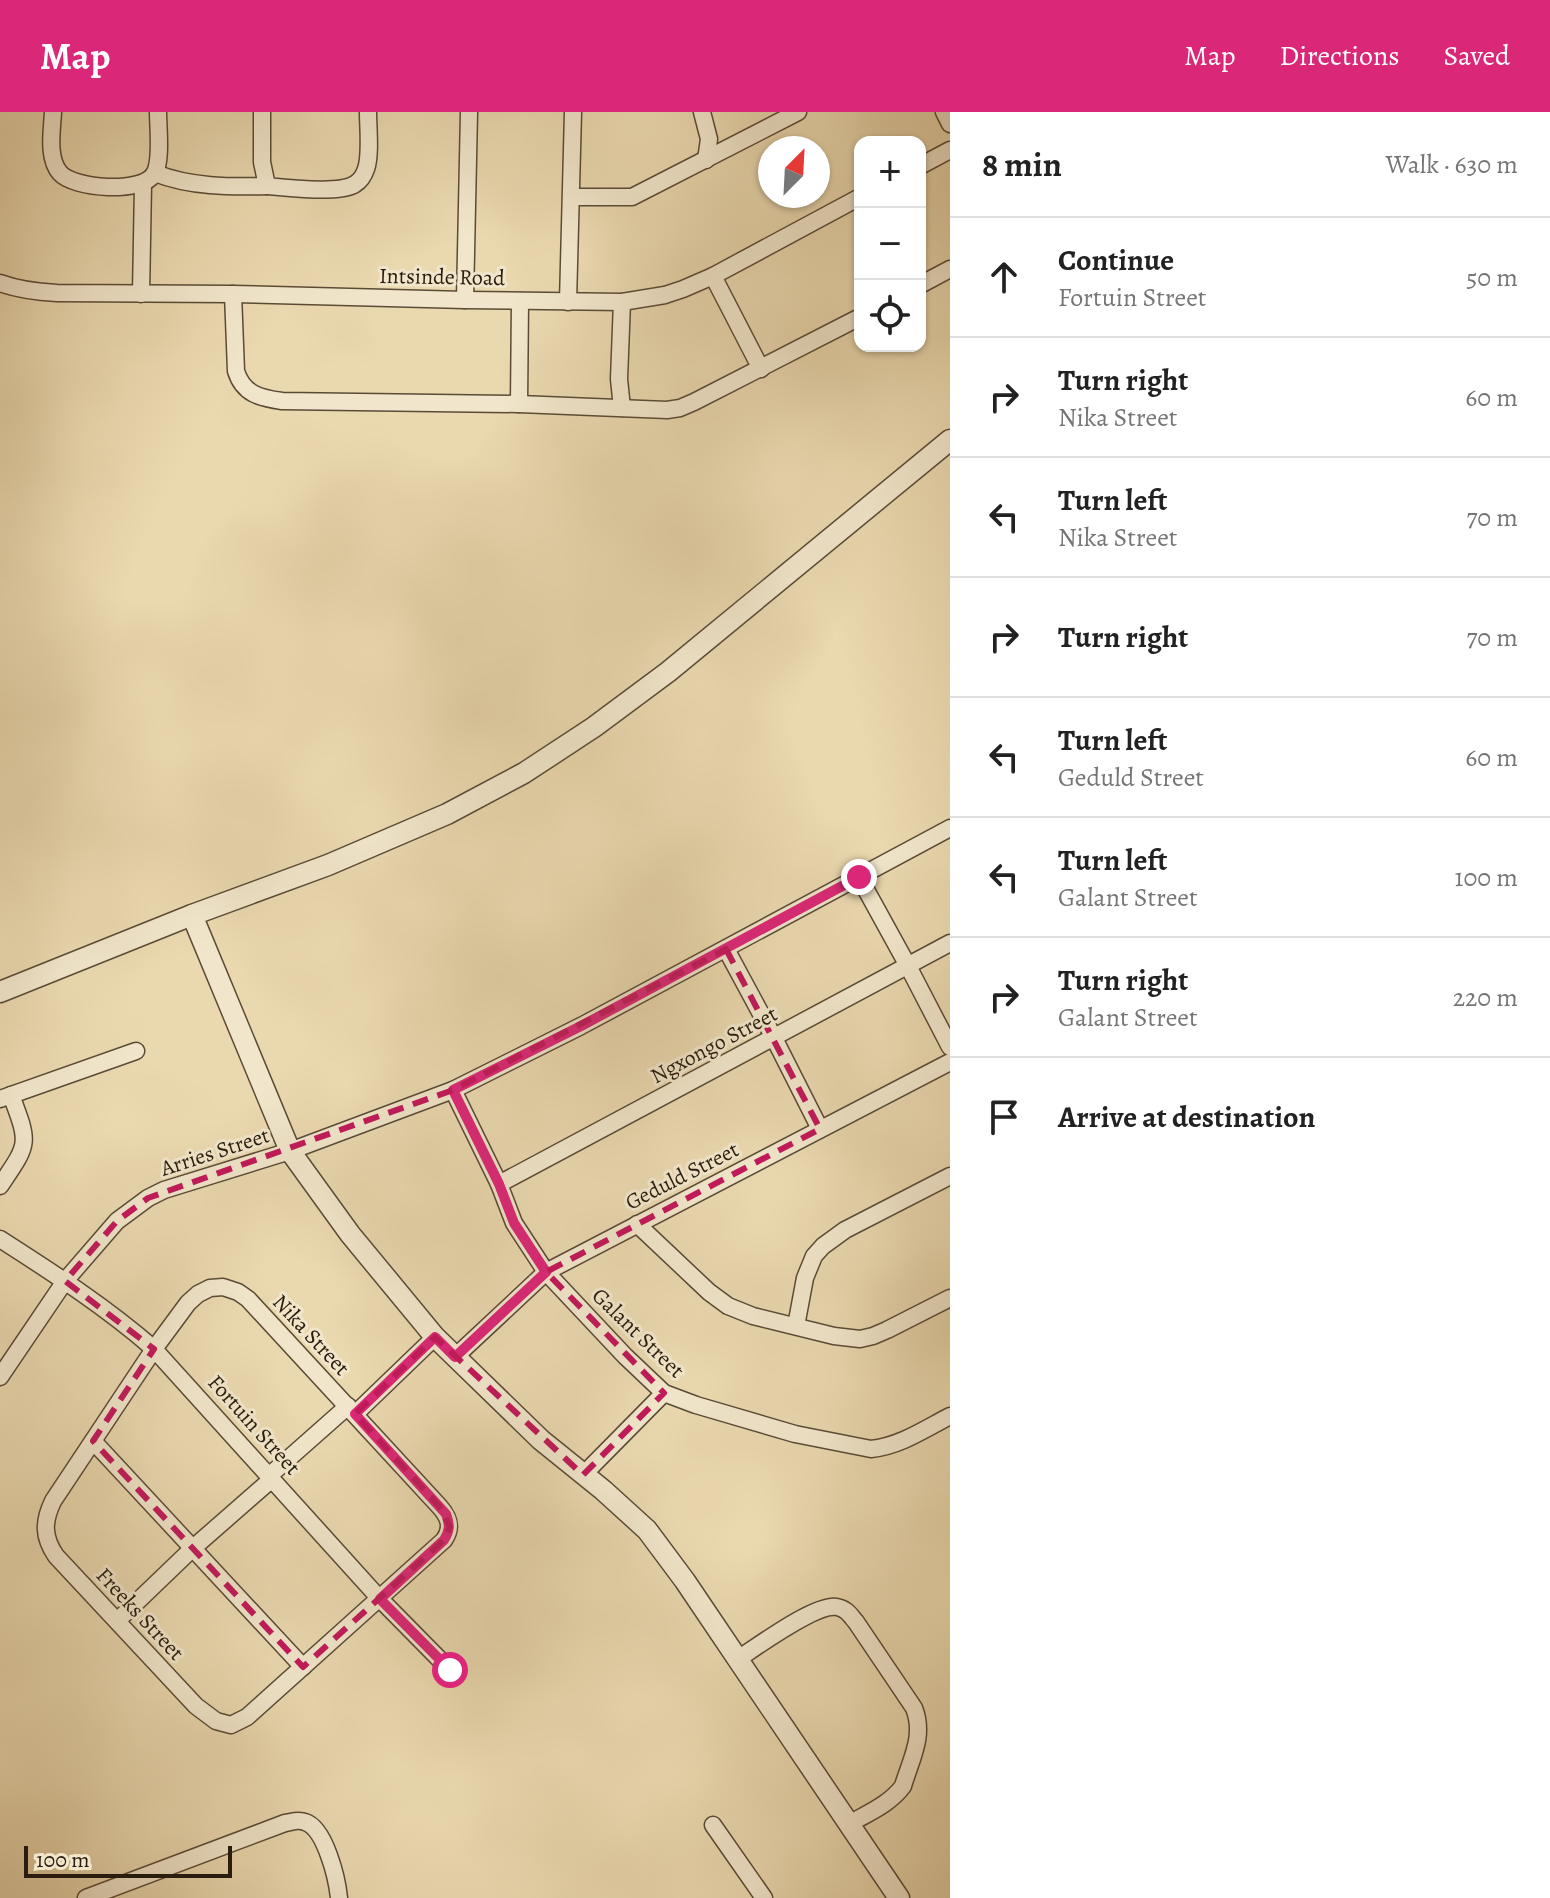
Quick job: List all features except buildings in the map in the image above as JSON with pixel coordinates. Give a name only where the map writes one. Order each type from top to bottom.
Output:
[{"type":"street","points":[[53,112],[52,155],[60,173],[78,183],[116,187],[149,179],[311,189],[345,188],[353,185],[365,172],[368,163],[368,112]]},
{"type":"street","points":[[141,294],[149,179],[158,158],[158,112]]},
{"type":"street","points":[[262,112],[262,162],[267,186]]},
{"type":"street","points":[[465,300],[469,112]]},
{"type":"street","points":[[568,302],[573,112]]},
{"type":"street","points":[[702,112],[709,139],[706,160]]},
{"type":"street","points":[[572,197],[632,197],[798,112]]},
{"type":"street","points":[[944,112],[950,124]]},
{"type":"street","points":[[926,163],[950,150]]},
{"type":"street","name":"Intsinde Road","points":[[0,283],[35,292],[622,302],[665,295],[713,276],[854,200]]},
{"type":"street","points":[[926,282],[950,269]]},
{"type":"street","points":[[713,276],[761,369]]},
{"type":"street","points":[[233,294],[239,380],[255,395],[282,401],[519,404],[667,410],[680,408],[854,320]]},
{"type":"street","points":[[519,404],[520,301]]},
{"type":"street","points":[[622,302],[619,351],[622,408]]},
{"type":"street","points":[[0,992],[192,915],[328,865],[447,814],[524,773],[594,727],[668,672],[950,440]]},
{"type":"street","points":[[290,1151],[453,1090],[581,1026],[950,828]]},
{"type":"street","points":[[859,877],[950,1047]]},
{"type":"street","points":[[192,915],[290,1151],[350,1234],[435,1337],[541,1440],[638,1521],[664,1551],[895,1896]]},
{"type":"street","name":"Ngxongo Street","points":[[499,1184],[950,943]]},
{"type":"street","points":[[726,949],[820,1129]]},
{"type":"street","points":[[0,1186],[24,1148],[23,1127],[5,1097],[136,1051]]},
{"type":"street","name":"Geduld Street","points":[[455,1357],[546,1272],[950,1062]]},
{"type":"street","name":"Galant Street","points":[[453,1090],[499,1184],[514,1223],[546,1272],[664,1393],[795,1434],[871,1449],[897,1443],[950,1416]]},
{"type":"street","name":"Arries Street","points":[[0,1377],[65,1281],[117,1221],[164,1190],[290,1151]]},
{"type":"street","points":[[796,1326],[808,1267],[823,1246],[845,1230],[950,1176]]},
{"type":"street","points":[[637,1224],[728,1306],[753,1316],[847,1339],[860,1339],[887,1330],[950,1298]]},
{"type":"street","name":"Fortuin Street","points":[[0,1239],[65,1281],[154,1349],[380,1599],[450,1670]]},
{"type":"street","name":"Nika Street","points":[[154,1349],[198,1294],[210,1288],[223,1287],[238,1292],[248,1299],[439,1506],[446,1514],[449,1533],[380,1599]]},
{"type":"street","points":[[117,1621],[271,1477],[435,1337]]},
{"type":"street","name":"Freeks Street","points":[[154,1349],[53,1501],[45,1530],[46,1539],[56,1556],[196,1706],[216,1721],[231,1725],[247,1717],[380,1599]]},
{"type":"street","points":[[583,1475],[664,1393]]},
{"type":"street","points":[[93,1441],[303,1667]]},
{"type":"street","points":[[738,1659],[811,1613],[832,1606],[848,1611],[914,1708],[920,1729],[903,1786],[886,1803],[849,1824]]},
{"type":"street","points":[[86,1898],[285,1823],[301,1820],[313,1826],[322,1839],[337,1882],[339,1898]]},
{"type":"street","points":[[713,1825],[764,1898]]},
{"type":"highlighted area","points":[[726,949],[820,1129],[546,1272],[664,1393],[583,1475],[435,1337],[355,1414],[439,1506],[450,1527],[444,1540],[303,1667],[93,1441],[154,1349],[65,1281],[117,1221],[148,1198],[453,1090]]},
{"type":"route","points":[[450,1670],[380,1599],[444,1540],[450,1527],[446,1514],[355,1414],[435,1337],[455,1357],[546,1272],[514,1223],[499,1184],[453,1090],[581,1026],[859,877]]}]
